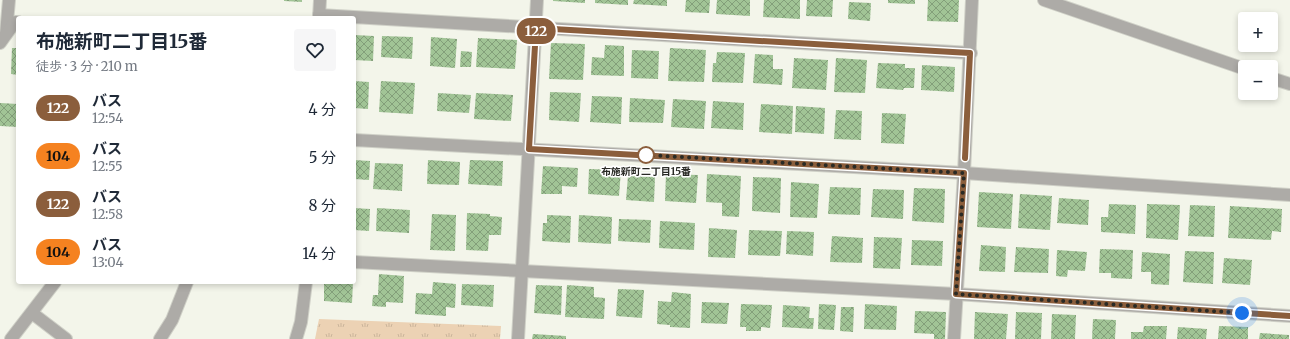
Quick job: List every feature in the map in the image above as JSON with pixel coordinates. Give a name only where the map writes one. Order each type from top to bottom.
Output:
[{"type":"street","points":[[3,39],[9,0]]},
{"type":"street","points":[[319,16],[320,0]]},
{"type":"street","points":[[518,339],[538,0]]},
{"type":"street","points":[[954,339],[972,0]]},
{"type":"street","points":[[1044,0],[1238,67]]},
{"type":"street","points":[[356,19],[970,53]]},
{"type":"street","points":[[3,39],[16,22]]},
{"type":"street","points":[[1278,80],[1290,84]]},
{"type":"street","points":[[356,140],[964,173],[1290,195]]},
{"type":"street","points":[[356,262],[956,294],[1290,316]]},
{"type":"street","points":[[11,339],[54,284]]},
{"type":"street","points":[[160,339],[172,320],[186,284]]},
{"type":"street","points":[[296,339],[301,322],[306,284]]},
{"type":"street","points":[[32,313],[66,339]]},
{"type":"green space","points":[[319,319],[501,326],[500,339],[315,339]]},
{"type":"building","points":[[302,0],[302,2],[284,1]]},
{"type":"building","points":[[585,0],[585,3],[553,1]]},
{"type":"building","points":[[595,0],[628,0],[628,5],[595,3]]},
{"type":"building","points":[[634,0],[667,0],[667,6],[633,4]]},
{"type":"building","points":[[686,0],[710,0],[709,13],[685,12]]},
{"type":"building","points":[[717,0],[750,0],[750,16],[716,14]]},
{"type":"building","points":[[764,0],[800,0],[800,19],[763,17]]},
{"type":"building","points":[[807,0],[833,0],[832,17],[806,16]]},
{"type":"building","points":[[888,0],[915,0],[915,4],[888,3]]},
{"type":"building","points":[[928,0],[959,0],[958,22],[927,21]]},
{"type":"building","points":[[849,2],[871,3],[870,21],[848,19]]},
{"type":"building","points":[[356,35],[374,36],[373,61],[356,60]]},
{"type":"building","points":[[382,36],[413,37],[412,59],[381,57]]},
{"type":"building","points":[[431,37],[457,39],[455,68],[430,66]]},
{"type":"building","points":[[478,38],[517,40],[515,69],[476,67]]},
{"type":"building","points":[[551,43],[585,44],[583,80],[549,79]]},
{"type":"building","points":[[605,45],[624,46],[624,76],[591,75],[592,57],[604,58]]},
{"type":"building","points":[[12,48],[16,48],[16,75],[11,74]]},
{"type":"building","points":[[670,48],[706,50],[704,82],[668,81]]},
{"type":"building","points":[[632,50],[659,51],[658,79],[631,78]]},
{"type":"building","points":[[461,51],[472,52],[471,67],[460,67]]},
{"type":"building","points":[[717,52],[745,53],[743,83],[712,82],[713,63],[716,63]]},
{"type":"building","points":[[755,54],[773,55],[773,69],[783,69],[782,85],[753,83]]},
{"type":"building","points":[[794,58],[828,60],[826,90],[792,88]]},
{"type":"building","points":[[836,58],[867,60],[865,93],[834,92]]},
{"type":"building","points":[[878,63],[905,64],[905,68],[915,68],[914,88],[904,88],[903,90],[876,88]]},
{"type":"building","points":[[922,65],[955,67],[954,92],[921,90]]},
{"type":"building","points":[[356,81],[369,82],[368,109],[356,108]]},
{"type":"building","points":[[381,81],[415,83],[413,114],[379,112]]},
{"type":"building","points":[[550,92],[581,93],[579,122],[549,120]]},
{"type":"building","points":[[438,93],[471,95],[469,113],[437,111]]},
{"type":"building","points":[[476,93],[513,95],[511,121],[474,119]]},
{"type":"building","points":[[592,96],[622,97],[621,124],[590,122]]},
{"type":"building","points":[[630,98],[665,100],[663,123],[629,122]]},
{"type":"building","points":[[673,99],[706,101],[704,129],[671,127]]},
{"type":"building","points":[[713,101],[744,103],[743,130],[711,128]]},
{"type":"building","points":[[0,103],[16,104],[16,127],[0,126]]},
{"type":"building","points":[[761,104],[793,106],[792,134],[759,132]]},
{"type":"building","points":[[796,106],[825,108],[824,134],[795,132]]},
{"type":"building","points":[[836,110],[862,111],[861,140],[834,139]]},
{"type":"building","points":[[882,113],[906,114],[904,144],[881,143]]},
{"type":"building","points":[[356,160],[370,161],[369,180],[356,179]]},
{"type":"building","points":[[428,160],[460,162],[459,185],[427,184]]},
{"type":"building","points":[[470,160],[503,161],[502,186],[468,184]]},
{"type":"building","points":[[375,163],[403,164],[402,191],[373,189]]},
{"type":"building","points":[[543,166],[578,168],[577,187],[562,186],[562,194],[541,194]]},
{"type":"building","points":[[589,169],[621,170],[619,196],[588,194]]},
{"type":"building","points":[[666,174],[698,175],[696,203],[665,201]]},
{"type":"building","points":[[707,174],[741,176],[739,217],[722,216],[722,203],[706,202]]},
{"type":"building","points":[[628,176],[655,177],[654,202],[626,200]]},
{"type":"building","points":[[753,177],[781,178],[780,213],[752,211]]},
{"type":"building","points":[[791,182],[819,184],[817,218],[790,217]]},
{"type":"building","points":[[830,187],[861,188],[860,215],[828,214]]},
{"type":"building","points":[[914,188],[945,189],[944,223],[912,221]]},
{"type":"building","points":[[873,189],[904,190],[903,219],[871,217]]},
{"type":"building","points":[[979,192],[1013,194],[1011,229],[977,227]]},
{"type":"building","points":[[1020,194],[1052,196],[1050,230],[1018,228]]},
{"type":"building","points":[[1059,198],[1089,200],[1088,225],[1057,223]]},
{"type":"building","points":[[1109,204],[1136,205],[1135,234],[1101,232],[1101,217],[1108,217]]},
{"type":"building","points":[[1147,204],[1180,205],[1178,240],[1146,238]]},
{"type":"building","points":[[1190,205],[1215,206],[1214,237],[1188,236]]},
{"type":"building","points":[[1230,206],[1282,209],[1281,232],[1272,231],[1271,240],[1228,238]]},
{"type":"building","points":[[356,208],[370,209],[369,231],[356,230]]},
{"type":"building","points":[[377,208],[410,210],[409,233],[376,231]]},
{"type":"building","points":[[467,213],[490,214],[490,216],[502,217],[501,235],[489,235],[488,251],[466,250]]},
{"type":"building","points":[[432,214],[456,215],[455,251],[430,250]]},
{"type":"building","points":[[547,215],[571,216],[570,243],[542,241],[543,223],[547,223]]},
{"type":"building","points":[[579,215],[612,217],[611,244],[578,242]]},
{"type":"building","points":[[619,219],[651,220],[650,243],[618,241]]},
{"type":"building","points":[[660,221],[695,223],[694,250],[659,248]]},
{"type":"building","points":[[709,228],[737,230],[735,258],[708,257]]},
{"type":"building","points":[[749,230],[782,231],[780,256],[748,255]]},
{"type":"building","points":[[787,231],[814,232],[813,256],[786,254]]},
{"type":"building","points":[[832,236],[863,238],[862,263],[830,262]]},
{"type":"building","points":[[874,237],[902,238],[900,269],[873,268]]},
{"type":"building","points":[[912,240],[943,241],[942,266],[911,265]]},
{"type":"building","points":[[981,245],[1006,247],[1005,272],[979,271]]},
{"type":"building","points":[[1016,247],[1049,249],[1048,273],[1014,272]]},
{"type":"building","points":[[1100,249],[1133,250],[1132,279],[1111,278],[1111,273],[1099,273]]},
{"type":"building","points":[[1057,250],[1087,252],[1085,271],[1068,270],[1067,277],[1056,276]]},
{"type":"building","points":[[1185,251],[1214,252],[1213,284],[1183,282]]},
{"type":"building","points":[[1142,252],[1170,254],[1169,285],[1151,284],[1151,272],[1141,272]]},
{"type":"building","points":[[1224,258],[1252,260],[1250,285],[1222,283]]},
{"type":"building","points":[[379,274],[404,276],[403,303],[386,302],[386,307],[372,306],[373,295],[378,295]]},
{"type":"building","points":[[433,282],[456,284],[455,308],[446,307],[446,316],[415,314],[416,293],[432,294]]},
{"type":"building","points":[[324,284],[353,284],[352,303],[324,301]]},
{"type":"building","points":[[462,284],[494,285],[493,307],[461,305]]},
{"type":"building","points":[[536,285],[562,286],[561,315],[534,313]]},
{"type":"building","points":[[567,285],[594,287],[594,297],[605,298],[604,319],[565,317]]},
{"type":"building","points":[[618,289],[644,290],[642,318],[616,316]]},
{"type":"building","points":[[672,292],[691,294],[690,328],[670,327],[670,325],[657,324],[658,301],[671,302]]},
{"type":"building","points":[[702,302],[729,303],[727,324],[701,323]]},
{"type":"building","points":[[741,304],[772,305],[770,328],[761,327],[761,331],[746,331],[746,327],[740,327]]},
{"type":"building","points":[[819,304],[836,305],[834,330],[818,329]]},
{"type":"building","points":[[865,304],[897,306],[896,330],[864,329]]},
{"type":"building","points":[[783,305],[810,307],[809,318],[814,318],[813,329],[782,327]]},
{"type":"building","points":[[841,307],[854,307],[853,332],[840,331]]},
{"type":"building","points":[[915,311],[946,312],[945,339],[934,339],[934,334],[914,333]]},
{"type":"building","points":[[975,312],[1008,314],[1006,339],[974,339]]},
{"type":"building","points":[[1016,312],[1042,313],[1041,339],[1015,339]]},
{"type":"building","points":[[1052,314],[1076,315],[1075,339],[1051,339]]},
{"type":"building","points":[[1093,319],[1116,320],[1115,339],[1092,339]]},
{"type":"building","points":[[1144,326],[1167,326],[1166,339],[1131,339],[1131,332],[1143,332]]},
{"type":"building","points":[[1219,326],[1248,327],[1248,339],[1218,339]]},
{"type":"building","points":[[1178,327],[1207,329],[1206,339],[1177,339]]},
{"type":"building","points":[[1260,333],[1289,335],[1289,339],[1259,339]]},
{"type":"building","points":[[533,334],[566,336],[566,339],[532,339]]},
{"type":"bus line","name":"122","points":[[965,158],[970,53],[536,28],[529,149],[964,173],[956,294],[1290,316]]},
{"type":"place","name":"布施新町二丁目15番","points":[[646,155]]},
{"type":"route","points":[[646,155],[964,173],[956,294],[1242,313]]}]
